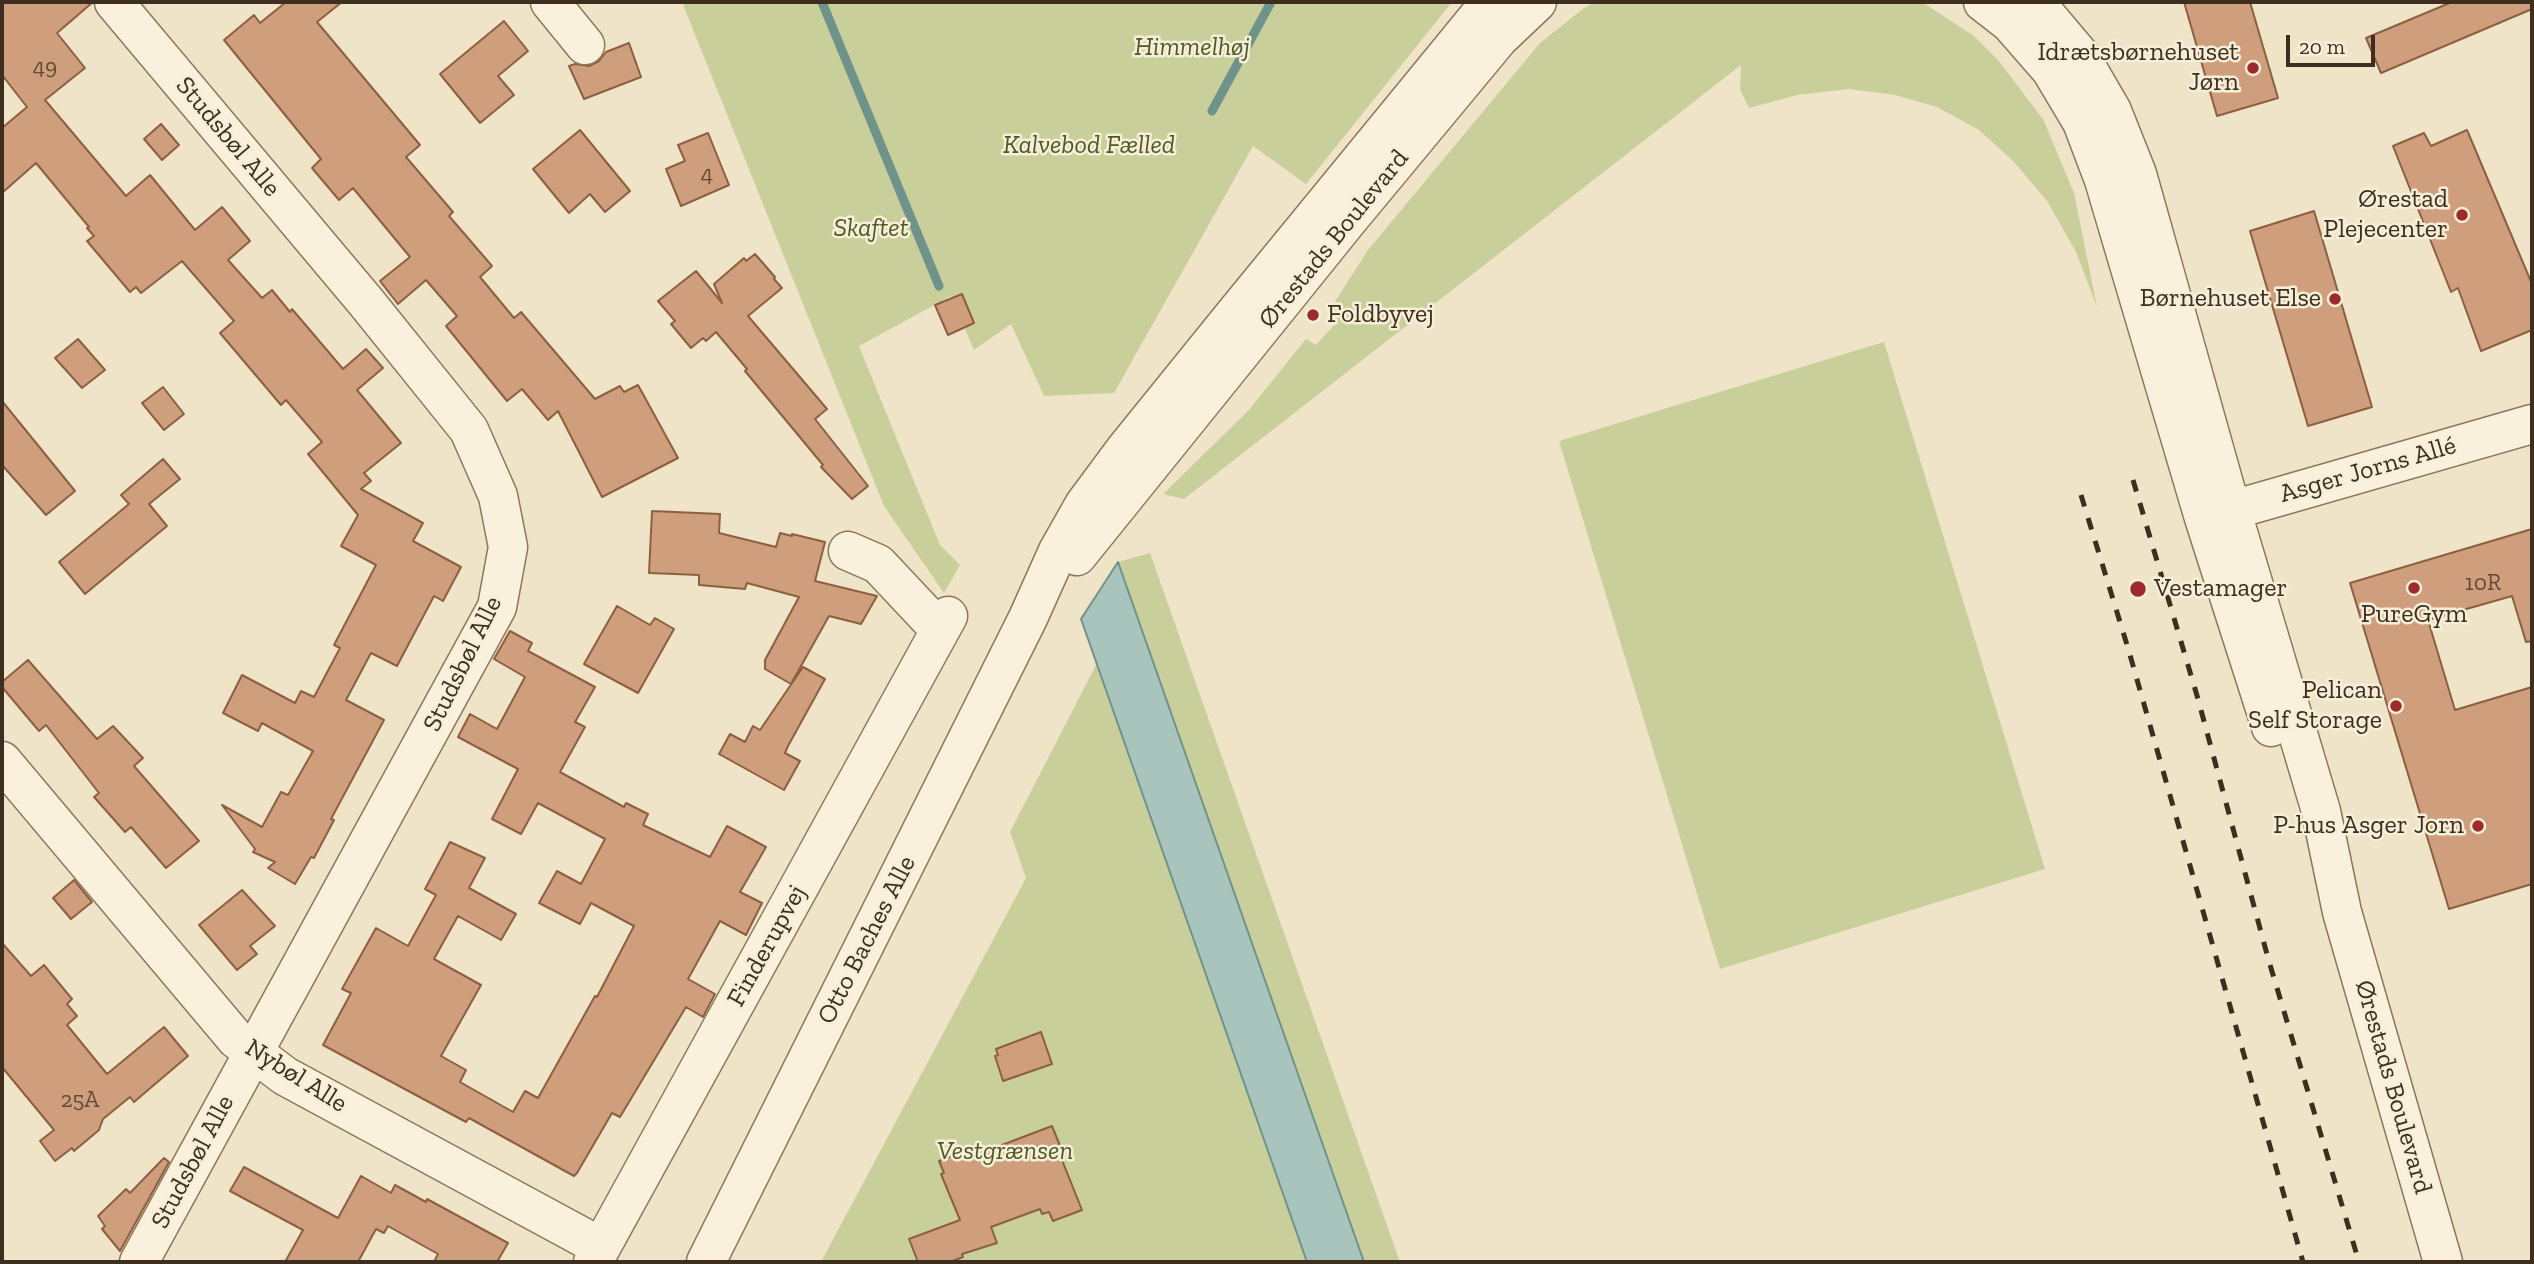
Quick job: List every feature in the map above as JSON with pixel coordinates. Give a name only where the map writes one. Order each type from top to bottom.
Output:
[{"type":"street","name":"Studsbøl Alle","points":[[114,2],[366,302],[469,430],[498,496],[508,547],[497,607],[139,1262]]},
{"type":"street","points":[[550,2],[585,45]]},
{"type":"street","name":"Ørestads Boulevard","points":[[1131,466],[1478,17],[1495,2]]},
{"type":"street","name":"Ørestads Boulevard","points":[[1131,466],[1499,38],[1537,2]]},
{"type":"street","name":"Ørestads Boulevard","points":[[1983,2],[2010,23],[2051,69],[2082,122],[2202,457]]},
{"type":"street","name":"Ørestads Boulevard","points":[[2035,2],[2079,54],[2112,111],[2137,174],[2202,457],[2240,583],[2309,841],[2342,912],[2444,1262]]},
{"type":"street","name":"Asger Jorns Allé","points":[[2218,513],[2532,424]]},
{"type":"street","name":"Otto Baches Alle","points":[[706,1262],[1028,618],[1058,551],[1078,516],[1131,466]]},
{"type":"street","name":"Finderupvej","points":[[597,1255],[944,623],[878,564],[848,551]]},
{"type":"street","name":"Nybøl Alle","points":[[2,761],[236,1039],[285,1076],[597,1255]]},
{"type":"green space","points":[[682,2],[1452,2],[1306,184],[1253,146],[1114,393],[1044,396],[1011,324],[974,350],[951,296],[859,346],[940,545],[960,565],[944,593],[884,506]]},
{"type":"green space","points":[[1596,2],[1922,2],[1974,36],[1998,60],[2043,119],[2074,193],[2097,307],[2076,252],[2047,201],[2014,162],[1979,130],[1937,107],[1895,95],[1849,89],[1797,95],[1749,108],[1740,90],[1741,65],[1184,499],[1163,494],[1248,411],[1306,339],[1316,345],[1337,322],[1329,311],[1368,250],[1540,43],[1584,8]]},
{"type":"green space","points":[[1884,342],[2045,869],[1720,969],[1559,441]]},
{"type":"green space","points":[[1150,553],[1400,1262],[1364,1262],[1118,562]]},
{"type":"green space","name":"Vestgrænsen","points":[[1097,663],[1307,1262],[821,1262],[1026,878],[1010,832]]},
{"type":"water","points":[[1118,562],[1364,1262],[1307,1262],[1081,619]]},
{"type":"building","points":[[2,2],[93,2],[57,33],[85,68],[45,100],[126,196],[150,175],[195,230],[222,207],[250,241],[228,260],[262,298],[272,290],[290,312],[292,309],[343,369],[366,349],[383,368],[357,390],[401,443],[364,473],[371,481],[361,489],[423,523],[413,541],[461,567],[443,601],[434,596],[397,666],[371,653],[346,700],[384,720],[331,819],[334,820],[314,858],[311,857],[295,884],[268,868],[275,862],[253,852],[255,849],[222,805],[262,827],[281,792],[288,795],[313,751],[262,723],[258,731],[223,713],[242,675],[295,703],[301,691],[314,697],[340,648],[334,645],[376,565],[341,546],[358,515],[308,454],[322,442],[286,400],[281,405],[220,333],[234,321],[182,261],[141,293],[136,287],[130,292],[87,241],[94,236],[87,228],[89,227],[36,163],[2,193],[2,128],[27,107],[2,75]]},
{"type":"building","points":[[286,2],[342,2],[317,22],[420,145],[406,157],[453,212],[449,216],[492,266],[480,277],[514,318],[521,312],[595,399],[620,386],[624,392],[638,385],[678,458],[602,497],[558,411],[548,420],[522,389],[507,401],[446,326],[457,316],[426,280],[398,304],[380,281],[410,257],[353,188],[339,200],[312,168],[321,159],[224,40],[254,15],[260,23]]},
{"type":"building","points":[[2184,2],[2250,2],[2278,98],[2217,116]]},
{"type":"building","points":[[2452,2],[2532,2],[2532,9],[2381,73],[2366,38]]},
{"type":"building","points":[[504,21],[528,51],[498,76],[514,95],[480,123],[440,74]]},
{"type":"building","points":[[629,43],[641,77],[584,99],[569,66],[589,66],[599,61],[606,52]]},
{"type":"building","points":[[161,124],[179,145],[162,160],[144,139]]},
{"type":"building","points":[[580,130],[630,191],[605,212],[590,194],[569,213],[533,169]]},
{"type":"building","name":"Ørestad Plejecenter","points":[[2467,130],[2532,284],[2532,330],[2481,351],[2458,288],[2451,292],[2393,146],[2424,133],[2431,146]]},
{"type":"building","points":[[708,133],[729,185],[681,206],[666,169],[685,161],[678,145]]},
{"type":"building","points":[[2314,211],[2372,407],[2308,426],[2250,231]]},
{"type":"building","points":[[755,254],[782,288],[748,316],[827,409],[815,419],[868,486],[852,499],[821,467],[823,465],[716,332],[706,341],[703,338],[691,348],[671,324],[675,321],[658,301],[696,271],[722,303],[714,284],[744,258],[746,261]]},
{"type":"building","points":[[962,294],[974,323],[948,335],[935,305]]},
{"type":"building","points":[[78,339],[105,370],[82,388],[55,358]]},
{"type":"building","points":[[163,387],[184,414],[164,430],[142,403]]},
{"type":"building","points":[[2,401],[75,491],[46,515],[2,465]]},
{"type":"building","points":[[163,459],[180,479],[149,504],[167,526],[85,594],[59,562],[129,504],[121,495]]},
{"type":"building","points":[[652,511],[720,514],[719,533],[776,547],[780,533],[825,542],[815,581],[877,596],[861,624],[829,616],[791,684],[765,669],[765,660],[799,597],[747,583],[745,589],[699,585],[699,575],[649,573]]},
{"type":"building","points":[[2532,529],[2532,641],[2526,642],[2512,596],[2428,620],[2455,710],[2532,687],[2532,884],[2449,909],[2350,583]]},
{"type":"building","points":[[617,606],[650,625],[655,618],[674,629],[638,693],[584,664]]},
{"type":"building","points":[[510,631],[532,643],[528,651],[595,687],[575,722],[585,727],[560,772],[624,807],[626,803],[648,814],[643,825],[710,857],[727,826],[766,847],[740,892],[762,903],[746,935],[720,921],[688,979],[715,994],[703,1017],[686,1007],[620,1117],[612,1113],[574,1176],[469,1118],[466,1122],[323,1045],[351,993],[342,989],[376,928],[408,946],[436,895],[425,889],[450,842],[485,858],[469,888],[516,914],[501,940],[458,916],[434,959],[481,985],[441,1056],[466,1070],[460,1082],[513,1112],[525,1091],[538,1098],[595,996],[597,997],[634,926],[591,903],[580,924],[539,903],[557,871],[581,884],[605,839],[538,803],[521,834],[492,819],[518,769],[458,737],[470,714],[497,729],[525,677],[494,659]]},
{"type":"building","points":[[28,660],[97,739],[113,726],[143,758],[134,766],[199,841],[166,868],[131,827],[125,832],[94,797],[99,793],[46,725],[39,731],[2,687],[2,682]]},
{"type":"building","points":[[803,667],[825,679],[785,753],[800,761],[784,790],[719,754],[730,734],[745,742],[753,726],[760,730]]},
{"type":"building","points":[[74,880],[92,902],[71,919],[53,898]]},
{"type":"building","points":[[242,890],[275,926],[250,946],[257,954],[237,970],[199,925]]},
{"type":"building","points":[[2,943],[31,976],[44,965],[72,999],[67,1004],[77,1016],[67,1025],[107,1074],[164,1027],[188,1056],[134,1102],[130,1097],[103,1119],[99,1130],[74,1151],[72,1148],[55,1161],[40,1141],[54,1130],[2,1067]]},
{"type":"building","points":[[1041,1032],[1052,1064],[1003,1081],[995,1056],[998,1055],[996,1049]]},
{"type":"building","points":[[1052,1126],[1061,1148],[1058,1150],[1082,1210],[1053,1221],[1049,1212],[1042,1214],[1040,1209],[991,1227],[997,1243],[962,1254],[963,1257],[950,1262],[918,1262],[909,1239],[960,1220],[941,1174],[944,1173],[939,1161],[970,1149],[973,1156]]},
{"type":"building","points":[[164,1158],[169,1162],[120,1251],[102,1229],[105,1226],[98,1216],[126,1189],[130,1193]]},
{"type":"building","points":[[244,1167],[338,1218],[361,1176],[391,1193],[395,1185],[426,1202],[427,1199],[508,1243],[497,1262],[434,1262],[438,1254],[388,1226],[384,1233],[376,1229],[358,1262],[285,1262],[303,1230],[230,1191]]},
{"type":"waterway","points":[[822,2],[939,286]]},
{"type":"waterway","points":[[1212,111],[1271,2]]},
{"type":"railway","points":[[2133,480],[2198,699],[2268,958],[2359,1262]]},
{"type":"railway","points":[[2081,495],[2128,648],[2303,1262]]},
{"type":"place","name":"Idrætsbørnehuset Jørn","points":[[2253,68]]},
{"type":"place","name":"Ørestad Plejecenter","points":[[2462,215]]},
{"type":"place","name":"Børnehuset Else","points":[[2335,299]]},
{"type":"place","name":"Foldbyvej","points":[[1313,315]]},
{"type":"place","name":"PureGym","points":[[2414,588]]},
{"type":"place","name":"Vestamager","points":[[2138,589]]},
{"type":"place","name":"Pelican Self Storage","points":[[2396,706]]},
{"type":"place","name":"P-hus Asger Jorn","points":[[2478,826]]},
{"type":"park label","name":"Himmelhøj","points":[[1192,48]]},
{"type":"park label","name":"Kalvebod Fælled","points":[[1089,146]]},
{"type":"park label","name":"Skaftet","points":[[871,229]]}]
